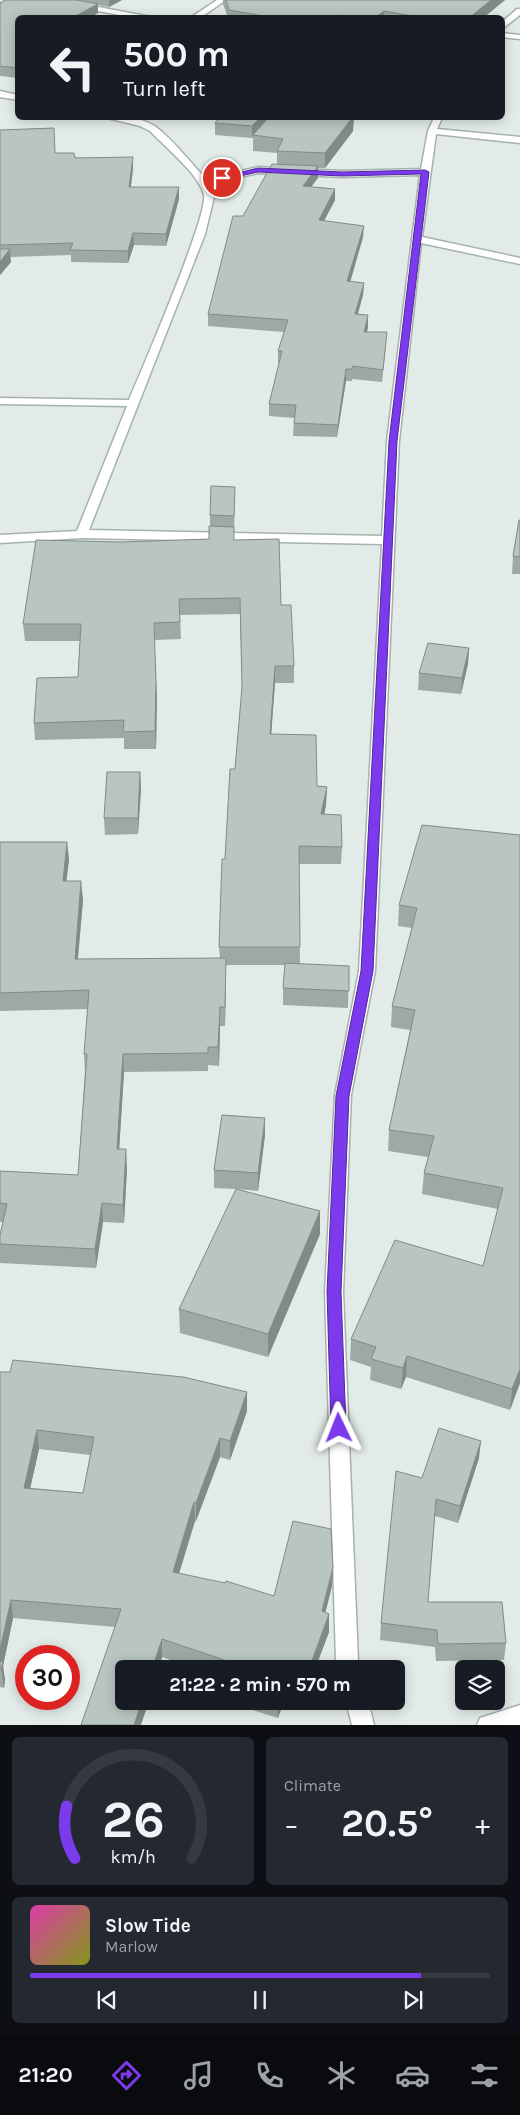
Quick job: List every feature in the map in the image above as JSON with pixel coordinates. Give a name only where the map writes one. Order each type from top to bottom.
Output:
[{"type":"street","points":[[49,0],[135,15]]},
{"type":"street","points":[[199,15],[222,0]]},
{"type":"street","points":[[505,24],[520,12]]},
{"type":"street","points":[[505,35],[520,37]]},
{"type":"street","points":[[0,94],[15,97]]},
{"type":"street","points":[[82,534],[200,234],[209,197],[204,182],[153,129],[142,124],[121,120]]},
{"type":"street","points":[[142,124],[149,120]]},
{"type":"street","points":[[347,1660],[334,1292],[343,1096],[367,971],[393,441],[425,172],[435,124],[520,140]]},
{"type":"street","points":[[204,182],[258,170],[342,174],[425,172]]},
{"type":"street","points":[[418,239],[520,261]]},
{"type":"street","points":[[0,401],[135,403]]},
{"type":"street","points":[[0,539],[82,534],[388,540]]},
{"type":"street","points":[[359,1710],[363,1725]]},
{"type":"street","points":[[488,1725],[520,1715]]},
{"type":"building","points":[[5,0],[77,0],[98,4],[78,15],[15,15],[15,68],[0,66],[0,3]]},
{"type":"building","points":[[226,0],[491,0],[473,15],[407,15],[384,11],[379,15],[258,15],[229,10]]},
{"type":"building","points":[[217,120],[258,120],[252,126],[215,123]]},
{"type":"building","points":[[266,120],[350,120],[325,153],[277,151],[283,139],[253,135]]},
{"type":"building","points":[[54,128],[55,153],[74,153],[75,158],[133,157],[129,187],[179,187],[166,234],[133,233],[128,251],[70,250],[73,243],[0,245],[0,130]]},
{"type":"building","points":[[272,164],[318,166],[303,186],[335,189],[319,220],[364,226],[347,281],[364,283],[355,314],[368,315],[364,332],[387,332],[383,370],[353,366],[352,369],[346,369],[338,425],[294,423],[296,405],[269,404],[282,351],[278,351],[288,320],[208,314],[233,216],[243,216]]},
{"type":"building","points":[[0,249],[10,249],[0,262]]},
{"type":"building","points":[[211,486],[235,487],[234,516],[210,515]]},
{"type":"building","points":[[520,520],[520,557],[513,556]]},
{"type":"building","points":[[209,526],[234,527],[234,540],[279,539],[281,605],[291,605],[294,666],[275,666],[270,734],[316,735],[317,786],[327,787],[321,814],[341,815],[342,847],[299,846],[300,947],[219,947],[222,859],[225,859],[230,769],[235,769],[242,687],[240,598],[179,599],[180,622],[154,623],[155,731],[123,732],[124,720],[34,723],[37,678],[78,677],[81,624],[23,624],[36,540],[122,542],[209,539]]},
{"type":"building","points":[[428,643],[469,648],[462,678],[419,673]]},
{"type":"building","points":[[107,772],[140,772],[138,818],[104,818]]},
{"type":"building","points":[[422,825],[520,835],[520,1369],[512,1389],[407,1356],[403,1368],[371,1359],[376,1347],[351,1339],[395,1240],[483,1266],[503,1188],[424,1173],[434,1136],[389,1130],[415,1010],[392,1006],[417,908],[399,905]]},
{"type":"building","points":[[0,842],[67,842],[63,881],[81,881],[75,959],[226,958],[225,1007],[220,1007],[218,1047],[208,1047],[208,1053],[123,1054],[117,1149],[126,1149],[123,1205],[102,1203],[95,1249],[0,1244],[0,1235],[7,1204],[0,1203],[0,1171],[78,1175],[87,1054],[84,1054],[89,990],[0,993]]},
{"type":"building","points":[[285,963],[349,966],[349,991],[283,988]]},
{"type":"building","points":[[222,1115],[265,1118],[258,1173],[214,1170]]},
{"type":"building","points":[[236,1189],[320,1211],[268,1334],[179,1309]]},
{"type":"building","points":[[13,1360],[183,1377],[247,1392],[230,1441],[220,1438],[196,1503],[194,1502],[173,1572],[225,1583],[226,1581],[274,1596],[293,1521],[331,1529],[333,1567],[322,1611],[329,1614],[312,1660],[224,1660],[162,1639],[155,1660],[115,1660],[115,1710],[139,1710],[134,1725],[81,1725],[121,1609],[11,1600],[0,1650],[0,1372],[10,1372]],"holes":[[[37,1430],[94,1437],[83,1493],[24,1488]]]},
{"type":"building","points":[[439,1428],[481,1441],[460,1506],[436,1499],[428,1602],[502,1602],[506,1643],[438,1644],[437,1630],[381,1623],[396,1471],[422,1478]]},
{"type":"route","points":[[222,178],[258,170],[342,174],[425,172],[393,441],[367,971],[343,1096],[334,1292],[339,1428]]}]
